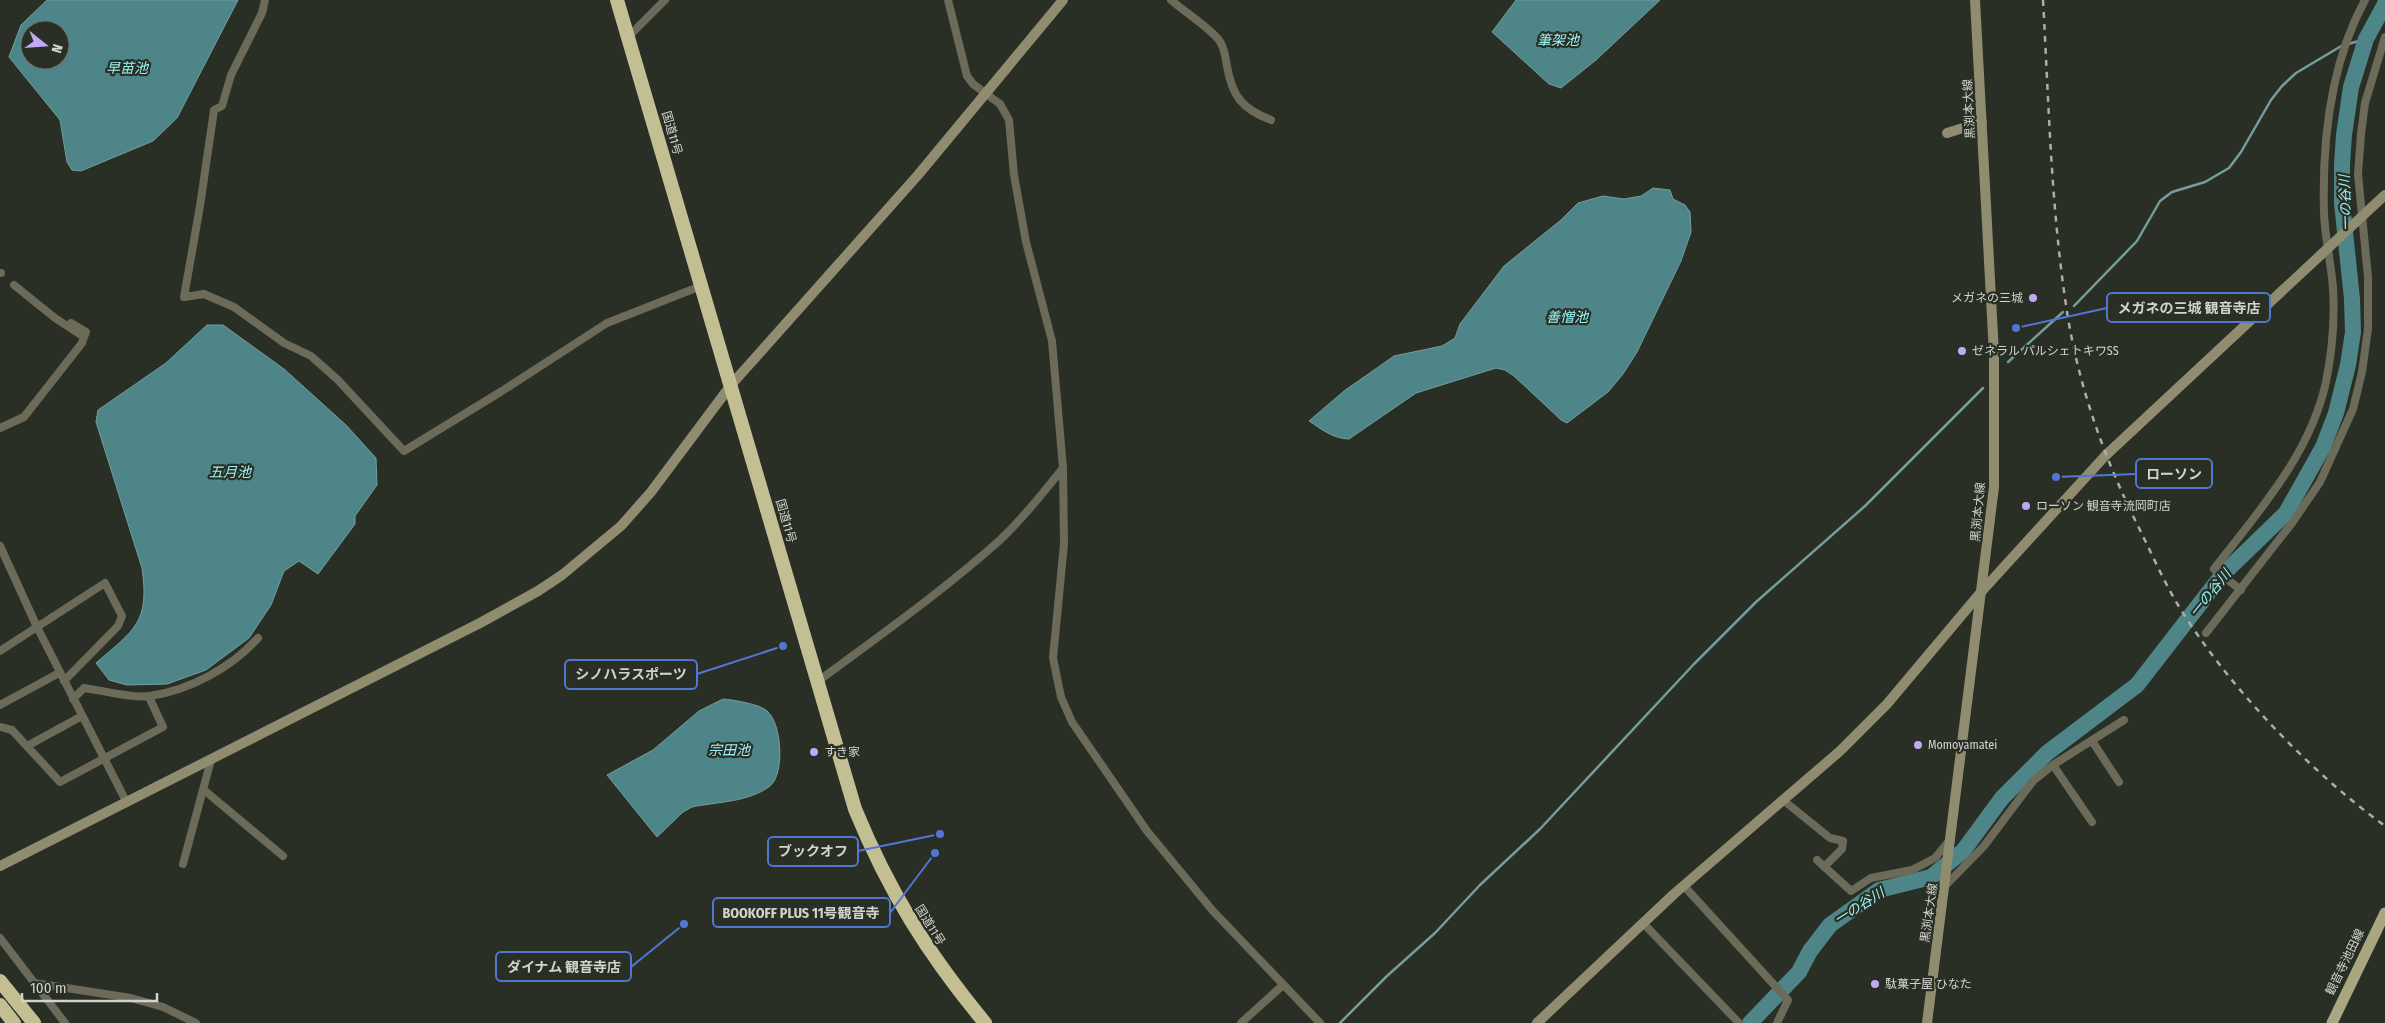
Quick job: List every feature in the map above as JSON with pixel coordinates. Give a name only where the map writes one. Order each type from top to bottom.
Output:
[{"type":"highway","name":"国道11号","points":[[618,0],[843,776],[879,866],[919,937],[945,974],[985,1023]]},
{"type":"highway","points":[[0,981],[34,1023]]},
{"type":"highway","points":[[0,1005],[14,1023]]},
{"type":"main road","name":"観音寺池田線","points":[[2332,1023],[2385,913]]},
{"type":"street","points":[[265,0],[262,13],[231,74],[222,106],[214,110],[184,297],[204,294],[234,307],[284,343],[311,356],[337,378],[404,451],[607,323],[702,286]]},
{"type":"street","points":[[628,37],[665,0]]},
{"type":"street","points":[[948,0],[967,76],[973,84],[1000,104],[1009,120],[1014,175],[1026,242],[1051,335],[1063,468],[1064,544],[1053,658],[1061,697],[1072,722],[1147,830],[1214,911],[1320,1023]]},
{"type":"street","points":[[0,866],[480,623],[538,591],[562,575],[621,526],[652,492],[731,385],[918,175],[1062,0]]},
{"type":"street","points":[[1170,0],[1218,40],[1224,49],[1229,80],[1237,97],[1252,112],[1270,120]]},
{"type":"street","name":"黒渕本大線","points":[[1927,1023],[1952,837],[1994,487],[1995,418],[1975,0]]},
{"type":"street","points":[[2241,590],[2214,569],[2266,502],[2291,466],[2317,413],[2326,383],[2333,326],[2333,290],[2324,213],[2328,118],[2342,53],[2348,34],[2365,0]]},
{"type":"street","points":[[2206,633],[2292,523],[2320,482],[2352,409],[2362,372],[2368,329],[2368,277],[2358,174],[2361,134],[2365,103],[2385,37]]},
{"type":"street","points":[[1947,134],[1982,122]]},
{"type":"street","points":[[1537,1023],[1684,886],[1840,751],[1888,704],[1982,590],[2105,456],[2385,195]]},
{"type":"street","points":[[0,428],[24,417],[82,343],[84,337],[14,285]]},
{"type":"street","points":[[817,682],[900,621],[1000,539],[1032,506],[1063,468]]},
{"type":"street","points":[[0,546],[59,673],[126,803]]},
{"type":"street","points":[[0,651],[105,583],[122,616],[118,626],[64,681]]},
{"type":"street","points":[[73,699],[84,688],[149,697],[183,688],[212,674],[244,654],[258,638]]},
{"type":"street","points":[[0,705],[59,673]]},
{"type":"street","points":[[0,727],[12,730],[60,782],[163,726],[149,697]]},
{"type":"street","points":[[27,746],[82,716]]},
{"type":"street","points":[[1946,885],[1984,846],[2033,781],[2053,765],[2124,720]]},
{"type":"street","points":[[2092,742],[2119,782]]},
{"type":"street","points":[[184,864],[211,760]]},
{"type":"street","points":[[2053,765],[2092,822]]},
{"type":"street","points":[[204,790],[283,856]]},
{"type":"street","points":[[1783,800],[1830,838],[1842,841],[1842,849],[1824,867]]},
{"type":"street","points":[[1817,860],[1851,891],[1871,878],[1912,870],[1935,858],[1952,837]]},
{"type":"street","points":[[1684,886],[1788,1000],[1777,1023]]},
{"type":"street","points":[[1643,923],[1739,1023]]},
{"type":"street","points":[[0,938],[3,948],[34,983],[65,1023]]},
{"type":"street","points":[[34,983],[131,998],[163,1007],[194,1023]]},
{"type":"street","points":[[1241,1023],[1283,985]]},
{"type":"water","name":"早苗池","points":[[47,0],[238,0],[177,118],[153,141],[81,171],[72,170],[67,162],[60,120],[9,57],[20,28],[20,70],[70,70],[70,20],[26,20]]},
{"type":"water","name":"筆架池","points":[[1516,0],[1660,0],[1596,60],[1561,88],[1549,84],[1492,32]]},
{"type":"water","name":"善憎池","points":[[1653,188],[1670,190],[1673,199],[1685,205],[1690,212],[1691,232],[1681,261],[1637,352],[1623,374],[1608,392],[1567,423],[1561,420],[1514,376],[1505,370],[1496,368],[1416,393],[1349,439],[1333,435],[1309,421],[1344,391],[1394,356],[1442,346],[1455,338],[1460,324],[1504,266],[1561,220],[1578,203],[1603,196],[1624,199],[1641,196]]},
{"type":"water","name":"五月池","points":[[207,325],[223,325],[284,369],[346,425],[376,458],[377,485],[355,516],[355,524],[318,574],[299,561],[284,571],[271,605],[249,638],[206,670],[167,684],[127,685],[109,680],[96,663],[120,642],[136,624],[144,601],[142,568],[96,422],[98,410],[166,363]]},
{"type":"water","name":"宗田池","points":[[723,699],[759,706],[772,717],[776,726],[780,749],[780,760],[775,780],[770,786],[753,795],[732,801],[692,807],[683,812],[657,837],[607,775],[653,750],[699,711]]},
{"type":"waterway","name":"一の谷川","points":[[1750,1023],[1799,972],[1810,951],[1830,925],[1879,890],[1931,877],[1963,851],[2002,798],[2047,753],[2137,685],[2223,574],[2286,513],[2323,447],[2336,413],[2348,365],[2353,332],[2352,299],[2342,203],[2344,135],[2351,87],[2366,39],[2385,4]]},
{"type":"waterway","points":[[2348,44],[2366,39]]},
{"type":"waterway","points":[[2074,306],[2137,241],[2160,201],[2172,192],[2205,182],[2229,168],[2241,152],[2271,100],[2282,86],[2296,73],[2343,45]]},
{"type":"waterway","points":[[2008,362],[2063,312]]},
{"type":"waterway","points":[[1340,1023],[1387,976],[1435,933],[1480,885],[1540,829],[1694,664],[1756,602],[1865,506],[1983,388]]},
{"type":"railway","points":[[2043,0],[2054,199],[2062,279],[2079,372],[2095,424],[2115,476],[2162,576],[2178,605],[2220,666],[2271,725],[2299,753],[2327,780],[2385,826]]},
{"type":"place","name":"メガネの三城","points":[[2033,298]]},
{"type":"place","name":"メガネの三城 観音寺店","points":[[2016,328]]},
{"type":"place","name":"ゼネラル パルシェトキワSS","points":[[1962,351]]},
{"type":"place","name":"ローソン","points":[[2056,477]]},
{"type":"place","name":"ローソン 観音寺流岡町店","points":[[2026,506]]},
{"type":"place","name":"シノハラスポーツ","points":[[783,646]]},
{"type":"place","name":"Momoyamatei","points":[[1918,745]]},
{"type":"place","name":"すき家","points":[[814,752]]},
{"type":"place","name":"ブックオフ","points":[[940,834]]},
{"type":"place","name":"BOOKOFF PLUS 11号観音寺","points":[[935,853]]},
{"type":"place","name":"ダイナム 観音寺店","points":[[684,924]]},
{"type":"place","name":"駄菓子屋 ひなた","points":[[1875,984]]}]
